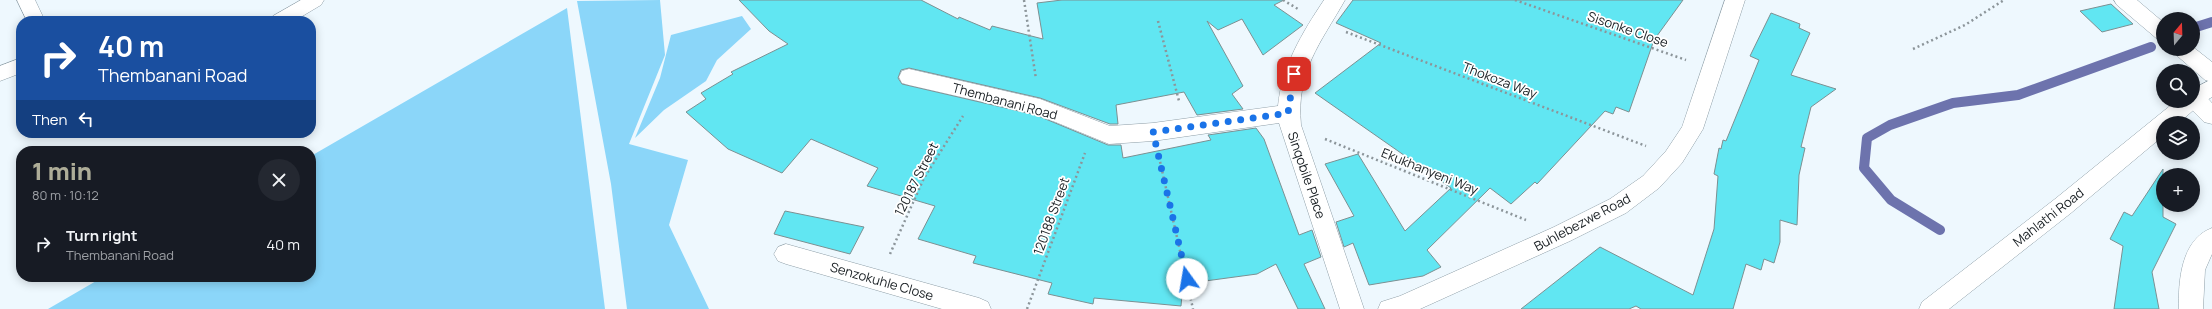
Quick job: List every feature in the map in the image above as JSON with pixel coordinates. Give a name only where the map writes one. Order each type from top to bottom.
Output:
[{"type":"street","name":"Sinqobile Place","points":[[1335,0],[1320,21],[1305,47],[1294,74],[1289,119],[1352,309]]},
{"type":"street","name":"Buhlebezwe Road","points":[[1390,309],[1404,305],[1562,234],[1618,206],[1651,182],[1674,157],[1692,129],[1735,0]]},
{"type":"street","points":[[2124,0],[2156,27]]},
{"type":"street","points":[[2190,56],[2212,74]]},
{"type":"street","name":"Thembanani Road","points":[[909,76],[1040,107],[1109,135],[1289,119]]},
{"type":"street","name":"Mahlathi Road","points":[[2200,95],[2212,87]]},
{"type":"street","points":[[2200,105],[2212,116]]},
{"type":"street","name":"Mahlathi Road","points":[[2172,116],[2182,108]]},
{"type":"street","name":"Mahlathi Road","points":[[1930,309],[2063,206],[2156,129]]},
{"type":"street","points":[[2191,309],[2193,266],[2204,244],[2212,238]]},
{"type":"street","name":"Senzokuhle Close","points":[[786,254],[978,309]]},
{"type":"lane","points":[[26,0],[34,16]]},
{"type":"lane","points":[[288,16],[315,0]]},
{"type":"lane","points":[[0,74],[16,66]]},
{"type":"path","points":[[1024,0],[1040,107]]},
{"type":"path","name":"Sisonke Close","points":[[1515,0],[1712,69]]},
{"type":"path","points":[[1913,48],[1965,25],[2004,0]]},
{"type":"path","points":[[1158,20],[1186,127]]},
{"type":"path","name":"Thokoza Way","points":[[1320,21],[1674,157]]},
{"type":"path","name":"120187 Street","points":[[879,280],[924,178],[978,92]]},
{"type":"path","name":"Ekukhanyeni Way","points":[[1289,119],[1562,234]]},
{"type":"path","name":"120188 Street","points":[[1027,309],[1094,130]]},
{"type":"path","points":[[1153,132],[1193,309]]},
{"type":"shaded area","points":[[660,0],[665,55],[629,144],[688,160],[669,225],[709,309],[627,309],[611,184],[577,1]]},
{"type":"shaded area","points":[[567,8],[605,309],[48,309],[94,282],[316,282],[316,153]]},
{"type":"shaded area","points":[[742,16],[751,29],[717,60],[706,81],[664,110],[635,138],[660,78],[671,35]]},
{"type":"building","points":[[739,0],[921,0],[958,19],[959,17],[990,30],[992,26],[1043,39],[1037,3],[1062,0],[1284,0],[1274,5],[1303,25],[1263,55],[1242,19],[1218,30],[1207,21],[1243,86],[1232,94],[1243,109],[1197,115],[1184,92],[1116,105],[1118,124],[1110,124],[1040,98],[909,68],[901,70],[898,78],[902,84],[1036,115],[1108,145],[1121,145],[1123,158],[1211,140],[1208,135],[1256,128],[1264,139],[1299,235],[1312,230],[1321,257],[1304,264],[1325,309],[1298,309],[1276,264],[1257,274],[1183,284],[1181,306],[1094,298],[1093,304],[1048,294],[1052,283],[973,263],[976,256],[918,239],[935,206],[867,186],[878,168],[811,139],[782,173],[728,149],[686,112],[706,99],[701,93],[733,74],[731,72],[788,44],[769,31]]},
{"type":"building","points":[[1353,0],[1683,0],[1654,40],[1629,112],[1616,107],[1613,114],[1605,111],[1537,184],[1535,182],[1511,204],[1490,188],[1427,250],[1441,267],[1423,276],[1369,285],[1353,243],[1344,247],[1336,222],[1354,216],[1325,164],[1358,154],[1405,231],[1451,188],[1315,93],[1381,43],[1336,23]]},
{"type":"building","points":[[2111,4],[2133,24],[2102,32],[2080,11]]},
{"type":"building","points":[[1771,13],[1800,24],[1799,28],[1810,33],[1791,75],[1836,89],[1811,107],[1801,147],[1805,148],[1799,175],[1797,225],[1780,220],[1780,242],[1774,263],[1764,259],[1761,270],[1746,264],[1733,309],[1641,309],[1636,306],[1629,309],[1521,309],[1600,247],[1693,295],[1714,229],[1718,176],[1714,174],[1719,148],[1721,149],[1723,140],[1726,141],[1759,60],[1750,56]]},
{"type":"building","points":[[2156,180],[2156,212],[2163,212],[2163,217],[2176,224],[2152,272],[2159,309],[2114,309],[2123,246],[2110,239],[2124,212],[2132,216]]},
{"type":"building","points":[[785,211],[864,227],[850,254],[774,234]]},
{"type":"waterway","points":[[2200,26],[2212,22]]},
{"type":"waterway","points":[[1940,230],[1891,200],[1864,168],[1867,138],[1890,125],[1953,103],[2018,95],[2151,47]]},
{"type":"route","points":[[1187,279],[1153,132],[1288,113],[1294,74]]}]
